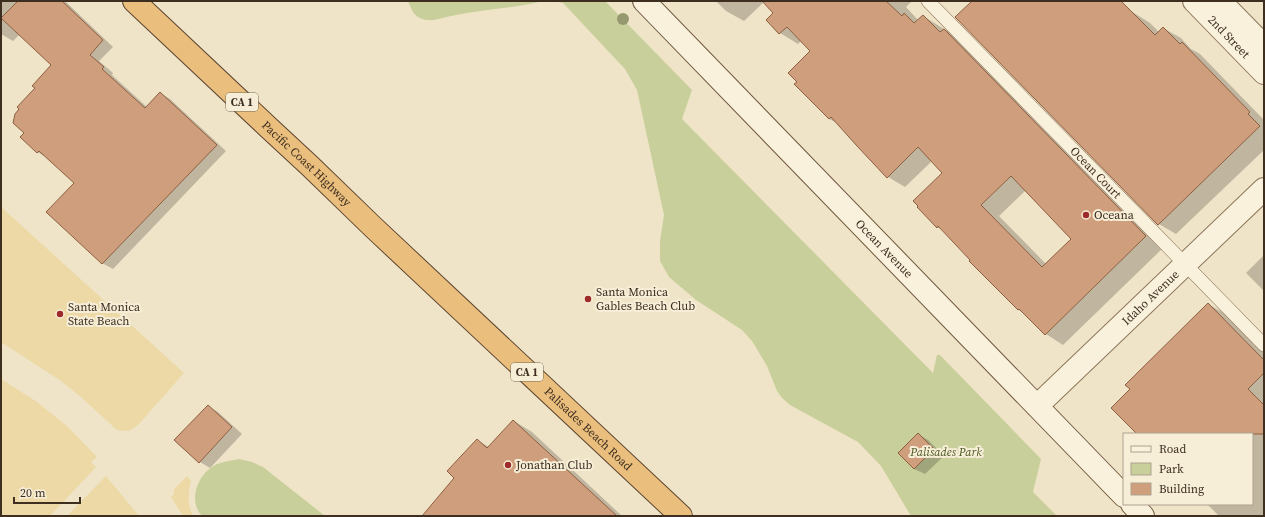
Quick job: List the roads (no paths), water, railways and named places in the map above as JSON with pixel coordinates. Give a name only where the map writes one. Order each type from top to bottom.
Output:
[{"type":"highway","name":"Pacific Coast Highway","points":[[134,1],[310,166],[373,228]]},
{"type":"highway","name":"Palisades Beach Road","points":[[373,228],[681,516]]},
{"type":"main road","name":"Ocean Avenue","points":[[644,1],[1123,495]]},
{"type":"main road","name":"2nd Street","points":[[1194,1],[1264,73]]},
{"type":"main road","name":"2nd Street","points":[[1220,1],[1264,46]]},
{"type":"main road","name":"Idaho Avenue","points":[[1037,406],[1186,266],[1264,190]]},
{"type":"main road","points":[[1133,505],[1143,516]]},
{"type":"lane","name":"Ocean Court","points":[[928,1],[1264,345]]},
{"type":"place","name":"Oceana","points":[[1086,215]]},
{"type":"place","name":"Santa Monica Gables Beach Club","points":[[588,299]]},
{"type":"place","name":"Santa Monica State Beach","points":[[60,314]]},
{"type":"place","name":"Jonathan Club","points":[[508,465]]},
{"type":"park label","name":"Palisades Park","points":[[946,452]]}]
